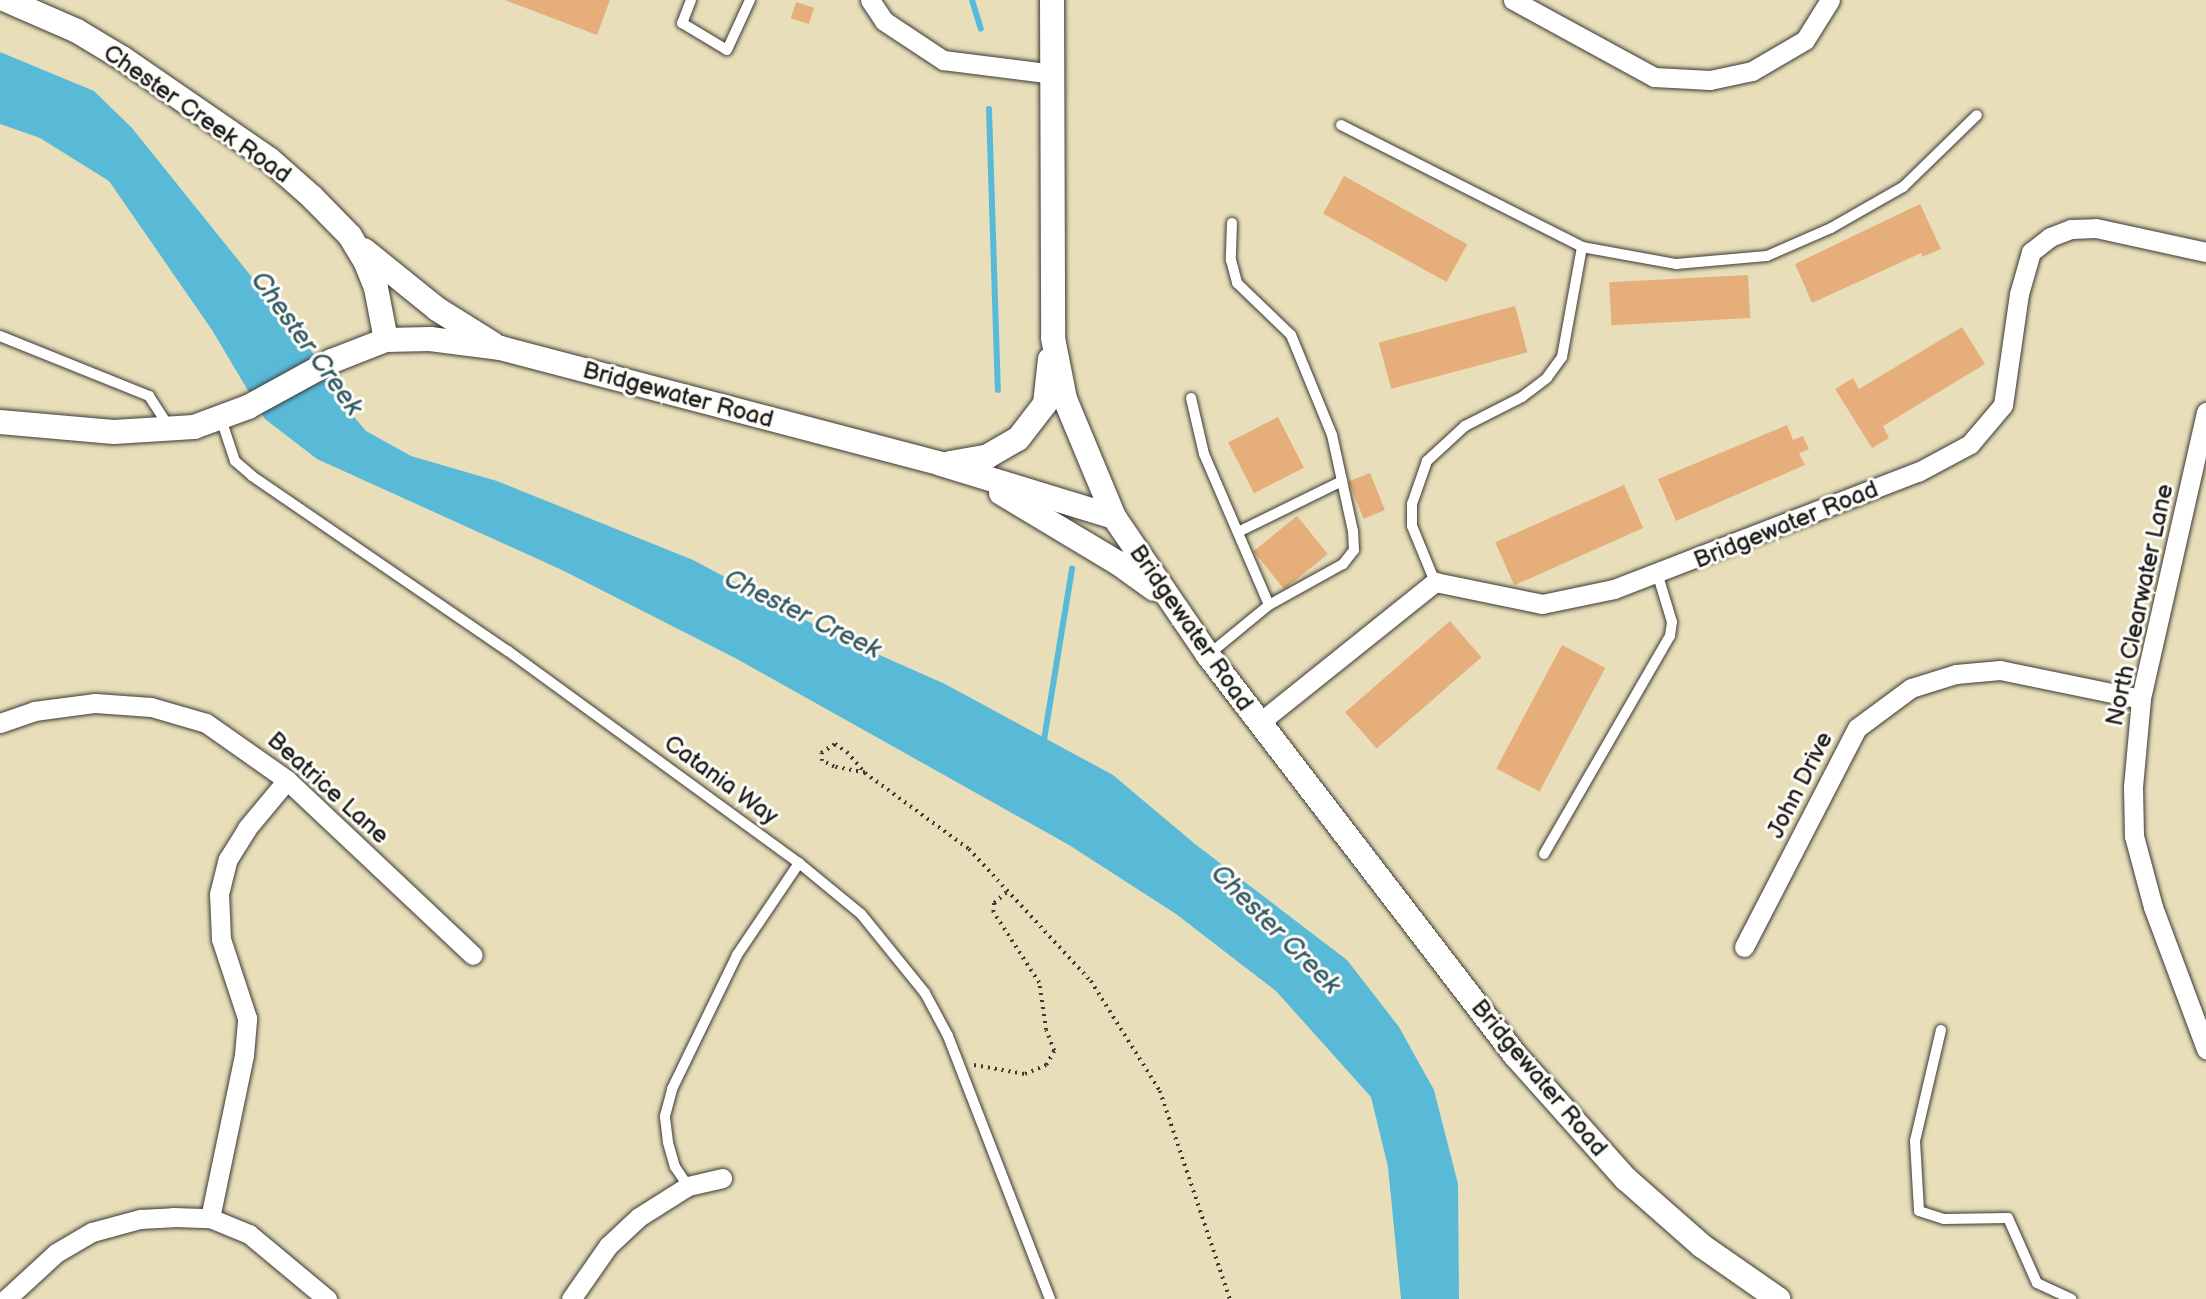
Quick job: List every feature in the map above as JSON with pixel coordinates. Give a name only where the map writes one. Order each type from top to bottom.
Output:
[{"type":"street","name":"Chester Creek Road","points":[[6,0],[77,31],[269,159],[350,236],[376,288],[386,340]]},
{"type":"street","points":[[870,0],[884,21],[943,60],[1054,74]]},
{"type":"street","points":[[941,464],[971,461],[1005,449],[1032,425],[1045,404],[1053,338],[1052,0]]},
{"type":"street","points":[[1513,0],[1654,76],[1710,80],[1752,71],[1805,40],[1830,0]]},
{"type":"street","name":"Bridgewater Road","points":[[1259,723],[1435,582],[1542,604],[1658,576],[1918,472],[1970,444],[2003,405],[2028,262],[2031,252],[2050,237],[2071,229],[2096,228],[2206,252]]},
{"type":"street","points":[[350,236],[437,309],[500,348]]},
{"type":"street","points":[[1053,338],[1070,412],[1114,517]]},
{"type":"street","name":"Bridgewater Road","points":[[0,422],[114,432],[172,431],[221,419],[332,361],[386,340],[430,339],[500,348],[941,464],[1114,517],[1167,601],[1516,1055],[1563,1110],[1668,1216],[1777,1299]]},
{"type":"street","name":"North Clearwater Lane","points":[[2206,412],[2141,699],[2133,787],[2134,836],[2153,907],[2206,1049]]},
{"type":"street","points":[[941,464],[1055,523],[1118,563],[1167,601]]},
{"type":"street","name":"John Drive","points":[[1745,947],[1857,728],[1911,688],[1956,674],[2000,670],[2141,699]]},
{"type":"street","name":"Beatrice Lane","points":[[0,723],[34,711],[95,703],[151,707],[206,723],[287,780],[473,955]]},
{"type":"street","points":[[209,1218],[244,1055],[247,1018],[221,939],[219,894],[228,859],[247,828],[287,780]]},
{"type":"street","points":[[571,1299],[608,1246],[639,1217],[688,1186],[722,1178]]},
{"type":"street","points":[[6,1299],[56,1253],[92,1232],[140,1219],[209,1218],[268,1246],[327,1299]]},
{"type":"lane","points":[[691,0],[682,23],[727,50],[750,0]]},
{"type":"lane","points":[[1341,125],[1582,247],[1676,264],[1767,256],[1830,228],[1903,187],[1977,115]]},
{"type":"lane","points":[[1208,655],[1269,605],[1343,564],[1354,550],[1332,435],[1291,335],[1237,283],[1231,260],[1232,223]]},
{"type":"lane","points":[[1435,582],[1412,526],[1412,504],[1427,461],[1465,426],[1522,397],[1547,378],[1562,358],[1582,247]]},
{"type":"lane","points":[[0,336],[149,396],[172,431]]},
{"type":"lane","points":[[1191,398],[1204,454],[1269,605]]},
{"type":"lane","name":"Catania Way","points":[[221,419],[235,461],[252,476],[397,572],[799,863],[861,914],[925,993],[961,1065],[1050,1299]]},
{"type":"lane","points":[[1238,533],[1342,481]]},
{"type":"lane","points":[[1544,854],[1670,636],[1672,622],[1658,576]]},
{"type":"lane","points":[[688,1186],[675,1167],[668,1142],[665,1116],[672,1089],[737,955],[799,863]]},
{"type":"lane","points":[[1941,1030],[1914,1141],[1919,1211],[1944,1219],[2008,1218],[2036,1283],[2072,1299]]},
{"type":"path","points":[[865,773],[834,767],[822,761],[821,753],[835,744],[865,773],[969,849],[1091,981],[1160,1091],[1230,1299]]},
{"type":"path","points":[[961,1065],[990,1065],[1026,1074],[1046,1065],[1054,1051],[1045,1030],[1039,983],[993,912],[993,903],[1008,891]]},
{"type":"water","name":"Chester Creek","points":[[0,52],[94,91],[132,128],[333,378],[343,404],[366,431],[411,456],[497,481],[693,560],[830,633],[945,684],[1113,775],[1195,844],[1347,960],[1399,1027],[1434,1090],[1458,1184],[1459,1299],[1401,1299],[1388,1167],[1371,1097],[1276,991],[1176,914],[1069,845],[737,659],[562,570],[317,459],[265,419],[212,330],[109,181],[40,138],[0,124]]},
{"type":"building","points":[[505,0],[610,0],[597,35]]},
{"type":"building","points":[[796,2],[814,8],[809,24],[791,18]]},
{"type":"building","points":[[1344,176],[1467,244],[1446,282],[1323,214]]},
{"type":"building","points":[[1920,204],[1941,249],[1922,257],[1921,253],[1812,303],[1795,264]]},
{"type":"building","points":[[1748,275],[1750,318],[1611,325],[1609,282]]},
{"type":"building","points":[[1515,306],[1527,352],[1391,389],[1379,342]]},
{"type":"building","points":[[1962,327],[1985,364],[1883,426],[1889,438],[1872,448],[1835,389],[1853,378],[1859,389]]},
{"type":"building","points":[[1278,417],[1304,468],[1254,493],[1228,442]]},
{"type":"building","points":[[1787,425],[1793,440],[1803,436],[1809,449],[1799,453],[1805,465],[1676,521],[1658,479]]},
{"type":"building","points":[[1370,473],[1385,510],[1364,519],[1349,482]]},
{"type":"building","points":[[1624,485],[1643,528],[1514,585],[1495,542]]},
{"type":"building","points":[[1297,516],[1328,554],[1284,589],[1253,551]]},
{"type":"building","points":[[1450,621],[1481,657],[1377,748],[1345,712]]},
{"type":"building","points":[[1562,645],[1605,668],[1540,792],[1496,769]]},
{"type":"waterway","points":[[972,0],[981,29]]},
{"type":"waterway","points":[[989,109],[998,390]]},
{"type":"waterway","points":[[1043,746],[1072,568]]}]
